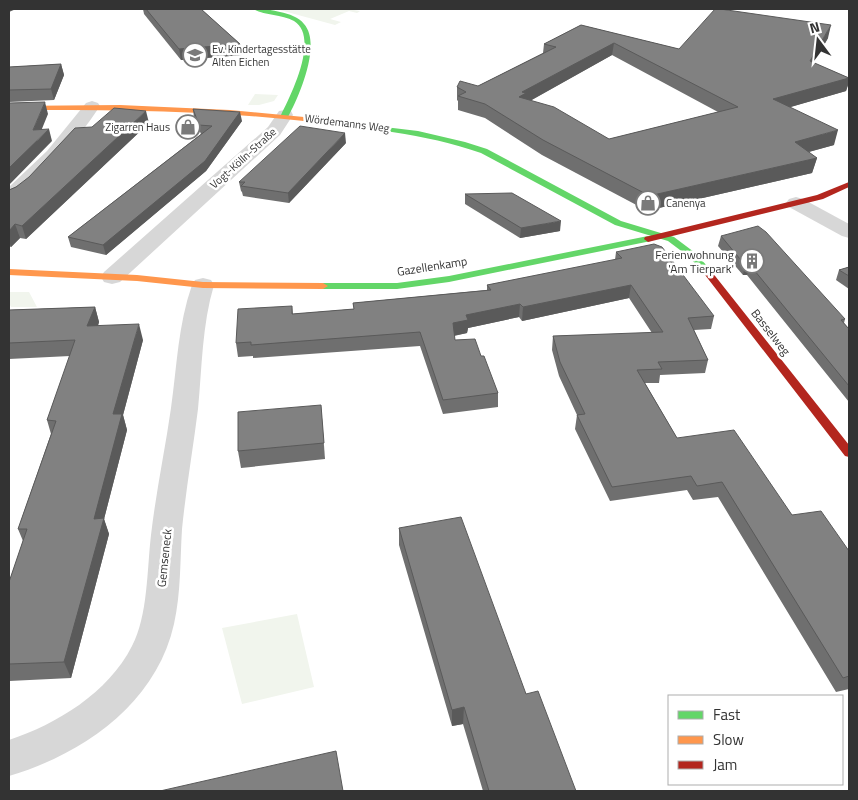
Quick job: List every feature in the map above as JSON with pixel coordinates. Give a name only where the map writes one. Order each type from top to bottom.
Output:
[{"type":"street","name":"Vogt-Kölln-Straße","points":[[112,277],[274,131],[285,116],[302,74],[308,36],[304,27],[295,21],[256,9]]},
{"type":"street","name":"Wördemanns Weg","points":[[9,108],[92,106],[285,116],[427,134],[466,144],[611,220],[662,236]]},
{"type":"street","points":[[9,197],[63,146],[92,106]]},
{"type":"street","name":"Gazellenkamp","points":[[9,272],[112,277],[204,285],[372,287],[406,285],[662,236],[796,203],[828,194],[849,184]]},
{"type":"street","points":[[796,203],[849,232]]},
{"type":"street","name":"Basselweg","points":[[662,236],[676,241],[689,252],[849,454]]},
{"type":"street","name":"Gemseneck","points":[[9,758],[57,739],[85,722],[107,704],[127,683],[142,662],[151,644],[157,625],[169,514],[186,398],[192,329],[198,300],[204,285]]},
{"type":"shaded area","points":[[276,9],[348,9],[360,11],[357,13],[349,11],[330,19],[341,22],[335,25]]},
{"type":"shaded area","points":[[255,94],[278,95],[274,101],[259,105],[248,105]]},
{"type":"shaded area","points":[[9,292],[29,292],[37,307],[11,307]]},
{"type":"shaded area","points":[[297,614],[314,687],[242,704],[222,628]]},
{"type":"building","points":[[146,9],[201,9],[240,44],[179,49]]},
{"type":"building","points":[[715,9],[831,25],[810,61],[849,78],[773,99],[838,130],[795,142],[817,158],[653,195],[646,194],[543,140],[485,104],[458,96],[466,92],[457,87],[460,81],[478,86],[556,47],[544,44],[581,25],[679,49]],"holes":[[[614,43],[738,107],[609,139],[554,107],[519,97],[526,93],[522,92]]]},
{"type":"building","points":[[61,64],[51,89],[9,90],[9,67]]},
{"type":"building","points":[[45,102],[33,130],[49,129],[9,168],[9,103]]},
{"type":"building","points":[[114,108],[146,111],[22,226],[15,224],[9,231],[9,190],[29,177],[75,128],[92,127]]},
{"type":"building","points":[[193,109],[240,112],[205,161],[103,245],[68,237],[212,126],[199,125]]},
{"type":"building","points":[[300,126],[345,133],[288,193],[241,186],[245,182],[239,182]]},
{"type":"building","points":[[512,193],[561,221],[521,228],[465,194]]},
{"type":"building","points":[[758,226],[766,232],[845,319],[841,320],[849,329],[849,386],[750,265],[745,265],[721,236]]},
{"type":"building","points":[[654,244],[662,247],[714,316],[688,318],[708,360],[658,362],[662,369],[637,370],[677,438],[734,430],[792,515],[821,511],[849,551],[849,676],[843,678],[722,482],[697,486],[691,476],[612,487],[577,415],[585,414],[560,362],[553,336],[663,332],[631,285],[523,307],[520,304],[466,315],[468,320],[453,323],[455,340],[475,339],[481,356],[484,356],[498,393],[443,400],[420,332],[251,345],[251,342],[236,343],[238,309],[292,306],[292,314],[354,309],[353,303],[491,290],[487,285],[622,258],[616,252]]},
{"type":"building","points":[[849,267],[849,276],[839,270]]},
{"type":"building","points":[[95,307],[87,326],[139,324],[113,414],[122,414],[94,519],[104,518],[64,662],[9,664],[9,582],[27,529],[18,529],[56,421],[47,420],[75,340],[9,343],[9,310]]},
{"type":"building","points":[[321,405],[324,443],[238,451],[238,412]]},
{"type":"building","points":[[461,517],[526,694],[538,691],[576,791],[489,791],[464,707],[452,710],[399,528]]},
{"type":"building","points":[[336,751],[343,791],[160,791]]},
{"type":"traffic: fast","points":[[256,9],[281,14],[293,19],[303,26],[307,34],[308,45],[303,70],[285,115]]},
{"type":"traffic: fast","points":[[304,119],[418,133],[484,151],[618,223],[671,239],[691,254],[705,269]]},
{"type":"traffic: fast","points":[[323,286],[397,286],[449,279],[648,239]]},
{"type":"traffic: slow","points":[[9,108],[156,108],[304,119]]},
{"type":"traffic: slow","points":[[9,272],[137,278],[203,285],[323,286]]},
{"type":"traffic: jam","points":[[648,239],[820,197],[849,184]]},
{"type":"traffic: jam","points":[[705,269],[849,453]]},
{"type":"place","name":"Ev. Kindertagesstätte Alten Eichen","points":[[195,55]]},
{"type":"place","name":"Zigarren Haus","points":[[188,127]]},
{"type":"place","name":"Canenya","points":[[648,203]]},
{"type":"place","name":"Ferienwohnung 'Am Tierpark'","points":[[752,261]]}]
